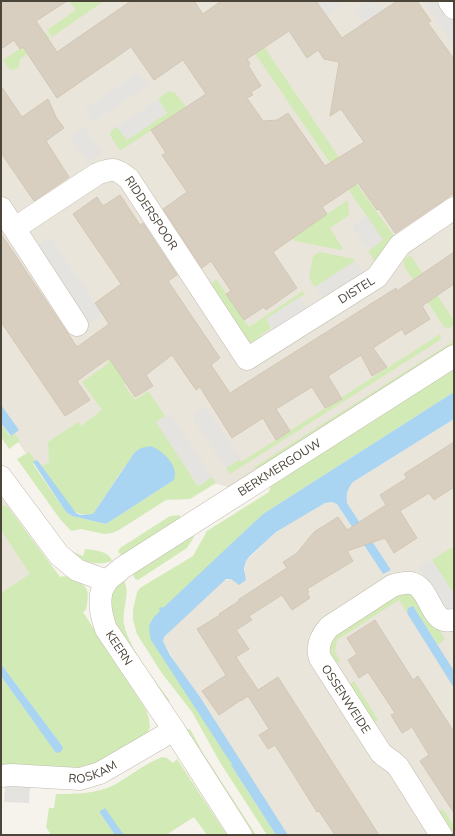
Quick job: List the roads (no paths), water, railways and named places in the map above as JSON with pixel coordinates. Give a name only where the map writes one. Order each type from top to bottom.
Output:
[{"type":"street","points":[[449,1],[454,8]]},
{"type":"street","name":"RIDDERSPOOR","points":[[15,228],[97,174],[107,170],[121,172],[129,179],[247,359]]},
{"type":"street","points":[[1,208],[77,325]]},
{"type":"street","name":"DISTEL","points":[[247,359],[377,277],[400,245],[454,208]]},
{"type":"street","name":"BERKMERGOUW","points":[[107,581],[122,568],[454,356]]},
{"type":"street","points":[[1,477],[58,554],[77,570],[107,581]]},
{"type":"street","name":"KEERN","points":[[107,581],[102,592],[101,603],[101,615],[106,629],[174,730],[241,835]]},
{"type":"street","name":"OSSENWEIDE","points":[[441,835],[400,768],[394,761],[381,753],[320,658],[318,645],[322,634],[329,626],[392,586],[403,583],[412,583],[421,589],[438,616],[444,620],[454,620]]},
{"type":"street","name":"ROSKAM","points":[[1,776],[11,775],[80,779],[90,777],[100,773],[174,730]]},
{"type":"water","points":[[454,392],[454,419],[353,482],[348,489],[347,503],[391,570],[383,574],[337,504],[332,502],[325,503],[276,532],[246,561],[244,569],[246,580],[239,585],[231,579],[226,579],[164,637],[163,641],[170,655],[200,697],[288,835],[276,835],[231,765],[232,764],[151,640],[149,627],[151,621],[160,611],[159,608],[163,608],[263,514]]},
{"type":"water","points":[[1,405],[19,430],[11,436],[1,423]]},
{"type":"water","points":[[151,446],[156,448],[169,459],[174,469],[174,480],[106,524],[72,516],[66,512],[33,462],[36,460],[38,461],[76,513],[80,515],[93,514],[135,452],[141,448]]},
{"type":"water","points":[[413,606],[454,671],[454,688],[407,613],[408,608]]},
{"type":"water","points":[[1,664],[63,747],[61,752],[56,753],[1,676]]},
{"type":"water","points":[[105,808],[124,835],[115,835],[100,813],[100,811]]}]
